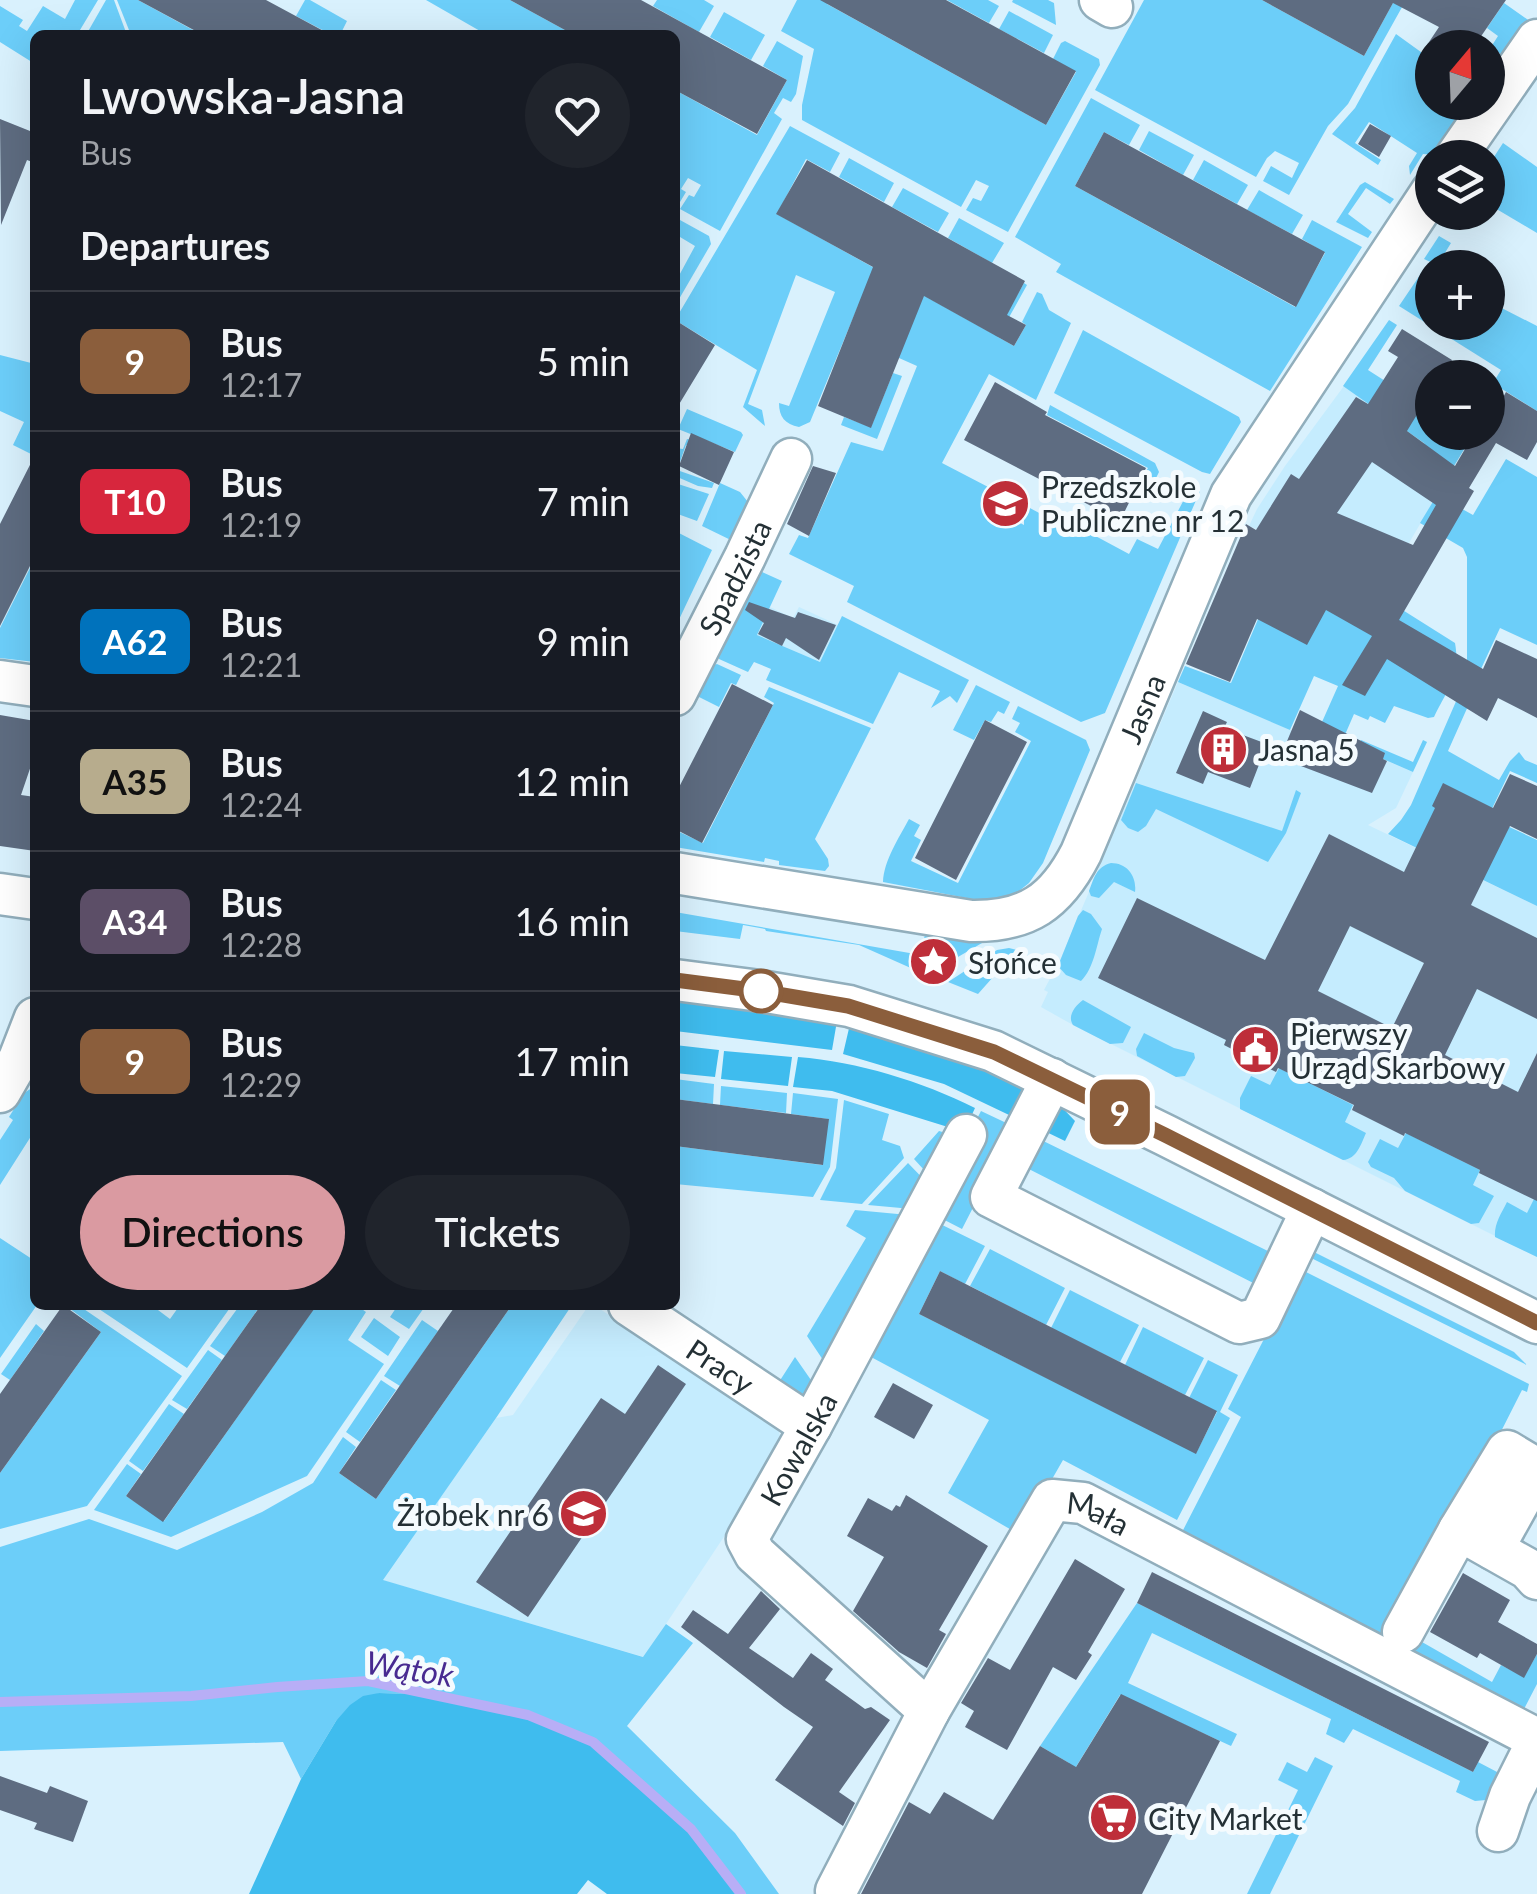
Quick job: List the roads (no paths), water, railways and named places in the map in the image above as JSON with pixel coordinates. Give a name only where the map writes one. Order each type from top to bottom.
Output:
[{"type":"street","points":[[1468,140],[1537,40]]},
{"type":"street","name":"Jasna","points":[[680,874],[971,922],[1011,919],[1048,898],[1072,870],[1081,852],[1231,495],[1415,217]]},
{"type":"street","name":"Spadzista","points":[[680,685],[791,459]]},
{"type":"street","points":[[0,681],[30,685]]},
{"type":"street","points":[[0,894],[30,898]]},
{"type":"street","points":[[680,981],[848,1006],[994,1052],[1537,1323]]},
{"type":"street","points":[[18,1073],[30,1034]]},
{"type":"street","points":[[1052,1080],[992,1196],[1239,1323],[1260,1318],[1312,1209]]},
{"type":"street","name":"Kowalska","points":[[929,1711],[755,1554],[747,1539],[966,1135]]},
{"type":"street","name":"Pracy","points":[[637,1310],[811,1426]]},
{"type":"street","points":[[1403,1632],[1458,1530],[1507,1451],[1537,1469],[1493,1550]]},
{"type":"street","name":"Mała","points":[[836,1891],[929,1711],[1052,1500],[1083,1502],[1526,1780]]},
{"type":"street","points":[[1458,1530],[1493,1550],[1534,1566]]},
{"type":"waterway","name":"Wątok","points":[[0,1702],[191,1696],[368,1681],[528,1715],[593,1742],[691,1829],[741,1894]]},
{"type":"place","name":"Przedszkole Publiczne nr 12","points":[[1006,503]]},
{"type":"place","name":"Jasna 5","points":[[1223,749]]},
{"type":"place","name":"Słońce","points":[[933,962]]},
{"type":"place","name":"Pierwszy Urząd Skarbowy","points":[[1255,1050]]},
{"type":"place","name":"Żłobek nr 6","points":[[584,1514]]},
{"type":"place","name":"City Market","points":[[1113,1818]]}]
